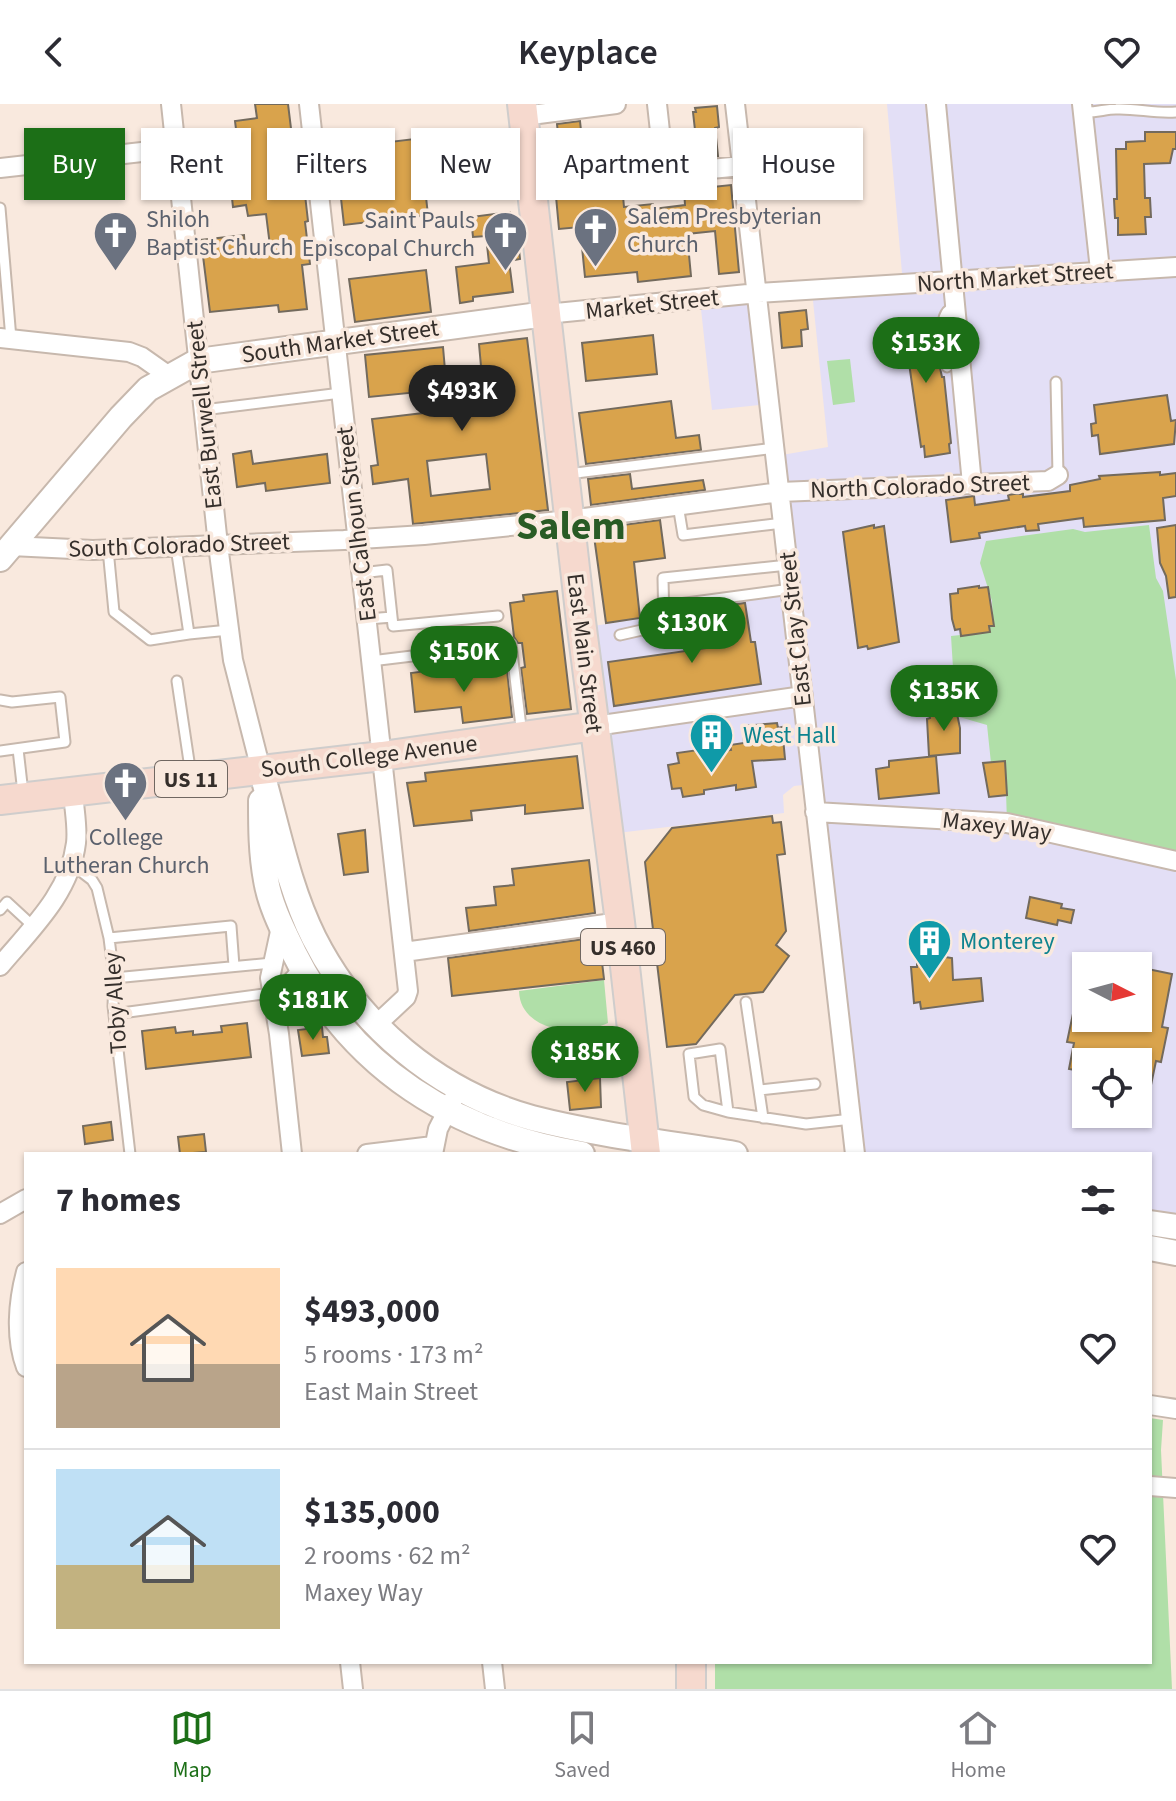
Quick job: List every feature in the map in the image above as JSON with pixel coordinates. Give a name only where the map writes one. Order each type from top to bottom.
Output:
[{"type":"main road","name":"East Main Street","points":[[523,110],[645,1147]]},
{"type":"main road","name":"South Market Street","points":[[4,550],[148,389],[198,361],[546,314]]},
{"type":"main road","name":"South College Avenue","points":[[12,799],[382,756],[595,726]]},
{"type":"main road","points":[[261,770],[261,838],[266,883],[281,927],[303,971],[328,1008],[391,1074],[447,1110],[513,1139],[573,1152]]},
{"type":"main road","points":[[261,770],[294,886],[313,936],[350,995],[376,1025],[424,1067],[459,1088],[530,1117],[645,1147],[709,1152]]},
{"type":"main road","points":[[1152,1223],[1176,1227]]},
{"type":"main road","points":[[1152,1248],[1176,1253]]},
{"type":"main road","points":[[691,1664],[691,1689]]},
{"type":"street","name":"East Burwell Street","points":[[171,104],[174,128]]},
{"type":"street","name":"East Calhoun Street","points":[[309,104],[408,991],[406,997],[376,1025]]},
{"type":"street","points":[[523,110],[616,104]]},
{"type":"street","points":[[657,104],[664,168],[669,173],[733,167]]},
{"type":"street","name":"East Clay Street","points":[[735,104],[738,128]]},
{"type":"street","points":[[936,104],[972,484]]},
{"type":"street","points":[[1082,108],[1100,270]]},
{"type":"street","points":[[0,168],[141,152]]},
{"type":"street","name":"East Burwell Street","points":[[182,200],[233,660],[261,770]]},
{"type":"street","name":"East Clay Street","points":[[746,200],[855,1152]]},
{"type":"street","name":"North Market Street","points":[[758,293],[1176,267]]},
{"type":"street","name":"Market Street","points":[[546,314],[758,293]]},
{"type":"street","points":[[6,339],[129,352],[169,376]]},
{"type":"street","name":"North Colorado Street","points":[[569,520],[780,492],[1048,481],[1058,475]]},
{"type":"street","name":"South Colorado Street","points":[[4,550],[358,539],[569,520]]},
{"type":"street","points":[[595,726],[803,696]]},
{"type":"street","points":[[0,966],[52,904],[71,864],[76,832],[73,792]]},
{"type":"street","name":"Maxey Way","points":[[815,812],[1007,823],[1176,861]]},
{"type":"street","points":[[404,952],[620,922]]},
{"type":"street","points":[[281,927],[272,963],[271,993],[279,1034],[292,1152]]},
{"type":"street","points":[[279,1034],[284,994],[289,983],[303,971]]},
{"type":"street","points":[[400,1152],[433,1150],[447,1110],[459,1088]]},
{"type":"street","points":[[0,1214],[24,1200]]},
{"type":"street","points":[[24,1282],[19,1336],[24,1358]]},
{"type":"street","points":[[1152,1405],[1176,1409]]},
{"type":"street","points":[[1152,1486],[1176,1488]]},
{"type":"street","points":[[350,1664],[353,1689]]},
{"type":"street","points":[[492,1664],[495,1689]]},
{"type":"lane","points":[[1082,108],[1102,113],[1114,109],[1176,112]]},
{"type":"lane","points":[[0,208],[6,339]]},
{"type":"lane","points":[[947,367],[943,324],[945,312],[950,307],[957,307]]},
{"type":"lane","points":[[1056,382],[1058,475]]},
{"type":"lane","points":[[203,410],[341,393]]},
{"type":"lane","points":[[564,475],[775,448]]},
{"type":"lane","points":[[678,505],[683,535],[783,523]]},
{"type":"lane","points":[[176,547],[189,634]]},
{"type":"lane","points":[[108,549],[114,612],[150,640],[229,630]]},
{"type":"lane","points":[[620,635],[664,625],[663,578],[788,565]]},
{"type":"lane","points":[[361,573],[387,570],[393,626],[498,616]]},
{"type":"lane","points":[[664,606],[791,589]]},
{"type":"lane","points":[[368,619],[392,617]]},
{"type":"lane","points":[[371,661],[511,644],[522,736]]},
{"type":"lane","points":[[177,681],[192,779]]},
{"type":"lane","points":[[0,704],[60,697],[65,742],[0,751]]},
{"type":"lane","points":[[12,799],[18,749]]},
{"type":"lane","name":"Toby Alley","points":[[71,864],[92,880],[97,888],[109,938],[130,1152]]},
{"type":"lane","points":[[0,910],[7,902],[33,926]]},
{"type":"lane","points":[[109,938],[231,926],[234,966]]},
{"type":"lane","points":[[114,978],[272,963]]},
{"type":"lane","points":[[114,1014],[271,993]]},
{"type":"lane","points":[[746,1002],[763,1118]]},
{"type":"lane","points":[[728,1112],[720,1049],[689,1054],[694,1097],[698,1102],[728,1112],[806,1124],[852,1119]]},
{"type":"lane","points":[[760,1090],[815,1084]]},
{"type":"shaded area","points":[[887,104],[1176,104],[1176,1227],[1152,1223],[1152,1152],[855,1152],[812,784],[794,786],[783,795],[784,813],[609,834],[581,628],[643,618],[642,609],[777,597],[791,592],[776,456],[828,447],[812,291],[903,284]]},
{"type":"shaded area","points":[[758,293],[770,404],[712,410],[700,300]]},
{"type":"green space","points":[[850,359],[855,402],[833,405],[827,361]]},
{"type":"green space","points":[[1149,525],[1156,578],[1163,591],[1176,680],[1176,852],[1007,823],[1005,761],[991,763],[987,725],[956,716],[951,636],[989,632],[989,626],[993,625],[992,601],[980,563],[986,541],[1073,529],[1085,532]]},
{"type":"green space","points":[[604,980],[608,1023],[588,1030],[566,1031],[538,1022],[525,1010],[519,991]]},
{"type":"green space","points":[[1152,1418],[1163,1420],[1161,1450],[1172,1689],[715,1689],[715,1664],[1152,1664]]},
{"type":"building","points":[[255,104],[288,104],[291,128],[267,128],[267,200],[306,200],[310,264],[302,265],[307,309],[279,312],[278,305],[210,312],[201,240],[244,235],[245,249],[270,246],[266,214],[248,216],[246,205],[233,207],[232,200],[251,200],[251,128],[236,128],[235,121],[257,118]]},
{"type":"building","points":[[717,106],[719,127],[695,128],[695,108]]},
{"type":"building","points":[[580,121],[581,128],[557,128],[557,124]]},
{"type":"building","points":[[1145,132],[1176,132],[1176,149],[1173,149],[1170,163],[1144,164],[1145,198],[1150,198],[1151,217],[1145,217],[1146,234],[1118,235],[1114,199],[1117,199],[1116,149],[1126,149],[1126,142],[1145,141]]},
{"type":"building","points":[[411,139],[411,200],[426,200],[428,215],[344,225],[341,200],[395,200],[395,141]]},
{"type":"building","points":[[731,185],[739,272],[719,274],[715,231],[687,234],[691,276],[638,282],[637,272],[585,277],[580,227],[559,229],[556,200],[623,200],[624,207],[653,204],[653,209],[685,205],[685,200],[717,200],[717,186]]},
{"type":"building","points":[[510,212],[513,233],[517,232],[520,259],[509,261],[513,292],[473,297],[473,301],[460,303],[456,267],[489,263],[486,236],[473,237],[471,217]]},
{"type":"building","points":[[426,270],[431,312],[355,322],[349,279]]},
{"type":"building","points":[[806,310],[808,329],[801,330],[802,346],[782,348],[779,313]]},
{"type":"building","points":[[932,320],[944,377],[951,443],[950,453],[925,457],[907,349],[895,351],[892,328]]},
{"type":"building","points":[[653,335],[657,374],[586,381],[582,343]]},
{"type":"building","points":[[527,338],[548,510],[413,524],[408,479],[373,484],[371,466],[378,465],[372,419],[440,411],[438,390],[369,397],[365,355],[443,347],[445,370],[481,366],[479,344]],"holes":[[[486,454],[490,489],[431,496],[427,461]]]},
{"type":"building","points":[[1167,395],[1171,421],[1176,420],[1174,444],[1100,454],[1098,435],[1092,436],[1091,424],[1096,423],[1094,405]]},
{"type":"building","points":[[671,401],[676,438],[699,435],[701,450],[586,464],[579,413]]},
{"type":"building","points":[[251,451],[253,464],[327,454],[330,483],[266,491],[265,483],[237,487],[233,454]]},
{"type":"building","points":[[1160,472],[1160,475],[1176,473],[1176,496],[1163,498],[1165,520],[1084,527],[1083,518],[1038,524],[1039,530],[1026,531],[1025,526],[979,533],[980,538],[951,542],[946,500],[974,496],[975,505],[1009,500],[1008,495],[1014,494],[1023,494],[1023,497],[1070,491],[1070,485],[1100,479],[1099,476]]},
{"type":"building","points":[[630,474],[632,489],[703,480],[705,490],[591,505],[588,479]]},
{"type":"building","points":[[660,520],[665,558],[634,562],[640,618],[606,623],[593,529]]},
{"type":"building","points":[[874,525],[874,528],[884,526],[899,642],[868,649],[867,646],[858,648],[843,532]]},
{"type":"building","points":[[1176,525],[1176,597],[1169,598],[1166,576],[1160,563],[1157,528]]},
{"type":"building","points":[[988,587],[994,626],[989,626],[990,632],[961,636],[960,629],[955,630],[952,619],[950,594],[958,593],[958,589]]},
{"type":"building","points":[[557,591],[571,709],[527,714],[521,668],[525,667],[522,643],[514,637],[510,603],[524,601],[523,595]]},
{"type":"building","points":[[745,603],[761,684],[614,706],[608,662],[714,647],[709,608]]},
{"type":"building","points":[[441,669],[442,677],[507,670],[512,717],[463,723],[461,707],[415,712],[411,673]]},
{"type":"building","points":[[956,709],[960,753],[929,756],[929,711]]},
{"type":"building","name":"West Hall","points":[[777,723],[778,728],[782,727],[785,759],[752,761],[756,787],[736,790],[736,785],[683,797],[681,788],[672,789],[668,765],[679,763],[677,753],[698,750],[699,755],[731,750],[730,745],[744,743],[743,726]]},
{"type":"building","points":[[577,756],[583,808],[525,814],[525,805],[471,811],[472,820],[414,826],[407,783],[426,781],[425,773]]},
{"type":"building","points":[[936,756],[939,793],[879,799],[876,769],[889,767],[889,761]]},
{"type":"building","points":[[1005,761],[1007,795],[989,797],[983,763]]},
{"type":"building","points":[[772,816],[773,823],[781,822],[785,854],[777,855],[786,931],[776,945],[789,956],[763,992],[735,995],[696,1044],[667,1047],[645,862],[672,828]]},
{"type":"building","points":[[365,830],[368,872],[344,875],[338,834]]},
{"type":"building","points":[[589,860],[595,913],[469,931],[466,908],[496,905],[494,887],[514,885],[512,869]]},
{"type":"building","points":[[1030,897],[1074,910],[1071,923],[1058,920],[1057,925],[1026,918]]},
{"type":"building","points":[[599,937],[604,979],[452,996],[448,958]]},
{"type":"building","name":"Monterey","points":[[952,958],[953,980],[981,978],[983,1001],[921,1009],[920,1002],[914,1003],[911,967],[917,967],[917,959]]},
{"type":"building","points":[[1152,970],[1172,974],[1162,1027],[1168,1028],[1161,1062],[1156,1061],[1152,1080],[1152,1048],[1073,1048],[1074,1043],[1067,1042],[1072,1018],[1072,1032],[1152,1032]]},
{"type":"building","points":[[247,1023],[251,1057],[146,1069],[142,1031],[175,1027],[176,1033],[193,1031],[193,1035],[222,1032],[221,1026]]},
{"type":"building","points":[[322,1027],[329,1053],[302,1056],[298,1030]]},
{"type":"building","points":[[600,1078],[601,1107],[570,1110],[567,1082]]},
{"type":"building","points":[[111,1122],[113,1140],[85,1144],[83,1126]]},
{"type":"building","points":[[204,1134],[206,1152],[180,1152],[178,1137]]},
{"type":"place","name":"Salem Presbyterian Church","points":[[596,269]]},
{"type":"place","name":"Shiloh Baptist Church","points":[[115,272]]},
{"type":"place","name":"Saint Pauls Episcopal Church","points":[[506,273]]},
{"type":"place","name":"West Hall","points":[[712,774]]},
{"type":"place","name":"College Lutheran Church","points":[[126,822]]},
{"type":"place","name":"Monterey","points":[[929,980]]},
{"type":"district","name":"Salem","points":[[571,525]]}]
